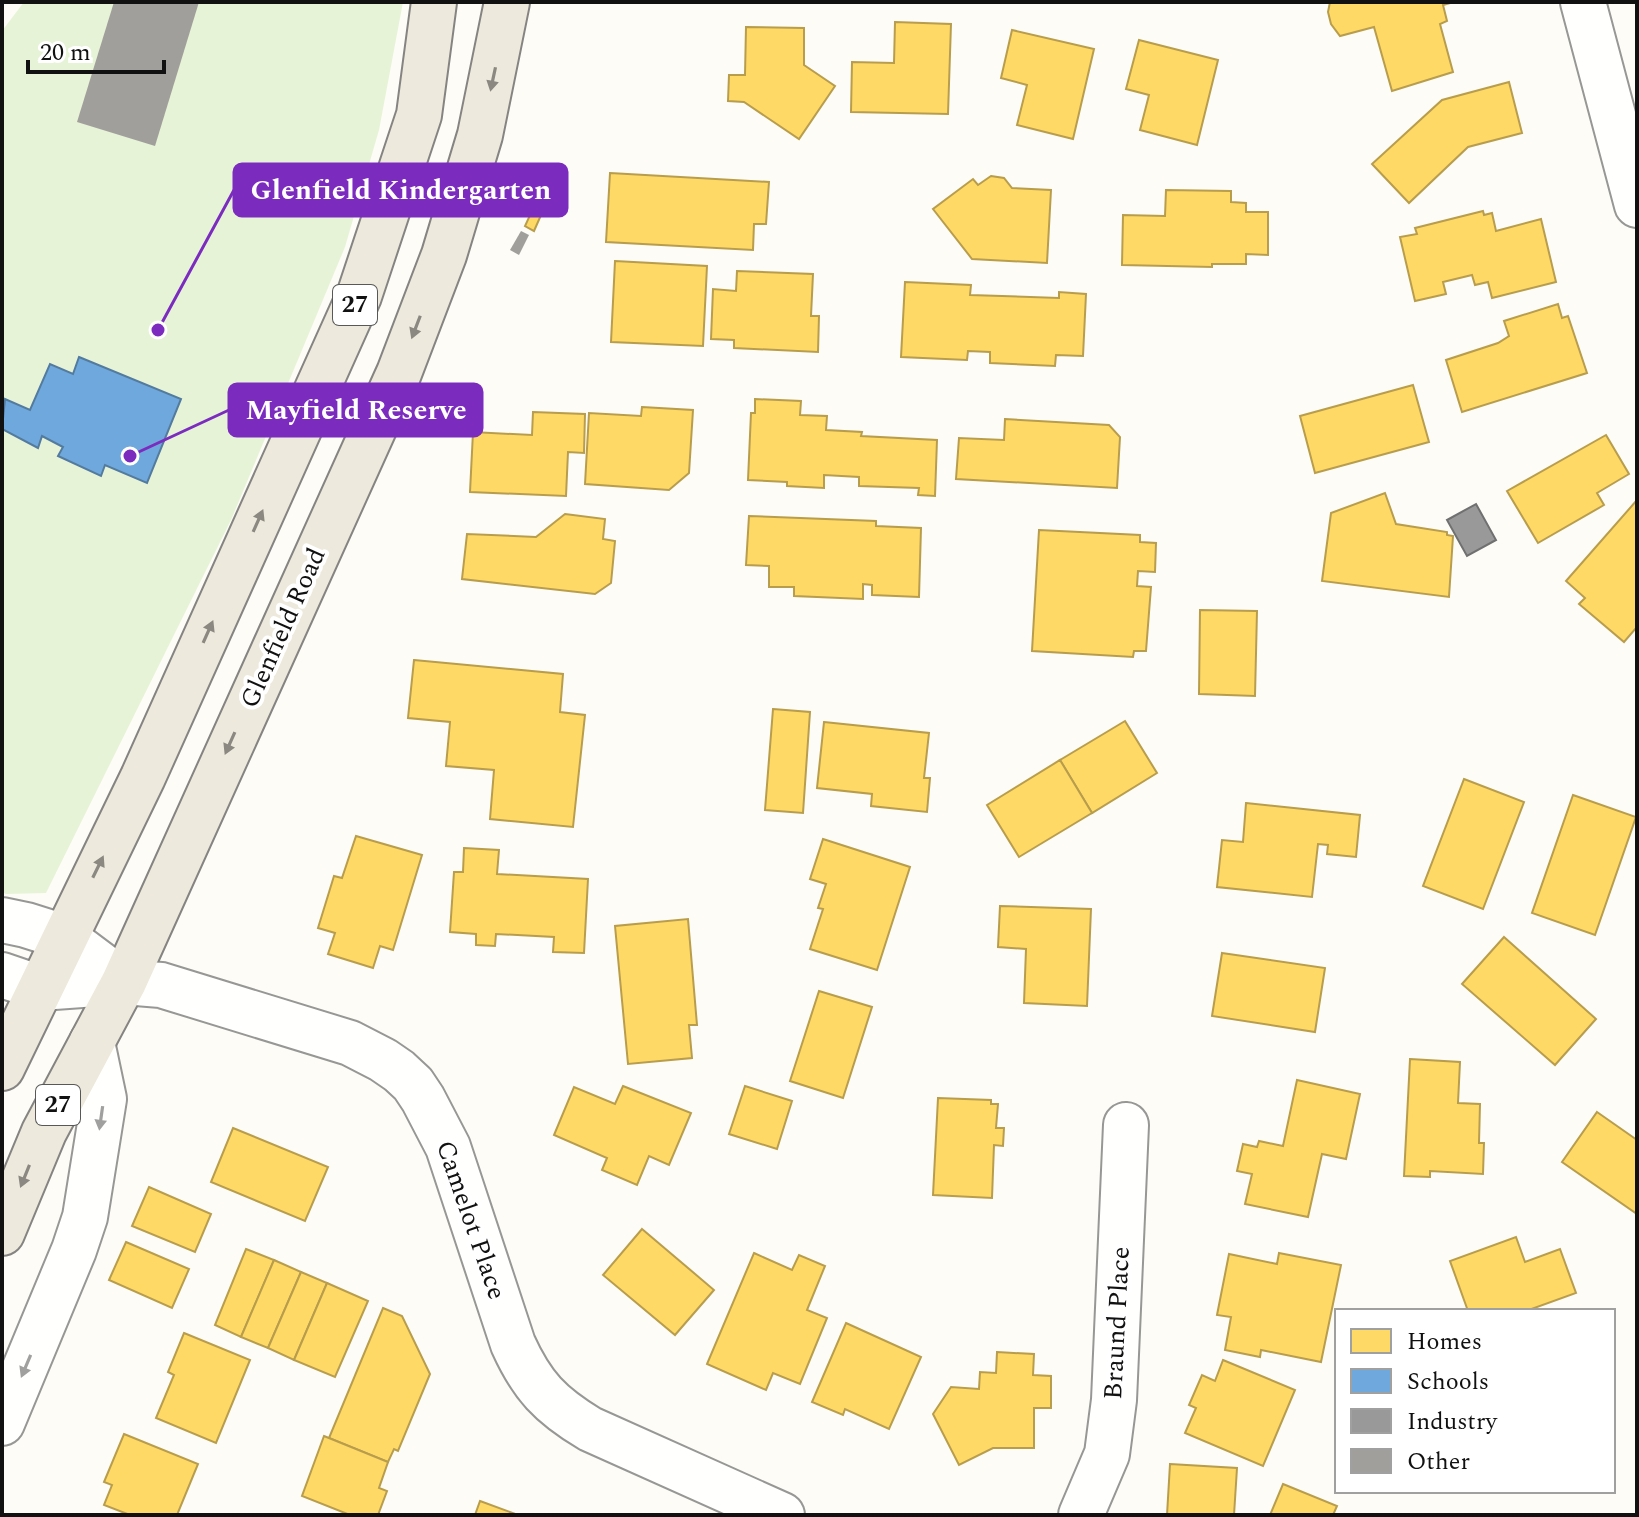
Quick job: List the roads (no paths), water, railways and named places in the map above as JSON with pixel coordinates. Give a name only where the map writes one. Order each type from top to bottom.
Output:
[{"type":"main road","name":"27","points":[[2,1068],[21,982],[64,937],[143,777],[359,296],[419,115],[434,2]]},
{"type":"main road","name":"Glenfield Road","points":[[2,1233],[44,1132],[124,982],[399,373],[444,255],[480,135],[507,2]]},
{"type":"street","points":[[1583,2],[1637,205]]},
{"type":"street","points":[[2,920],[64,937],[124,982]]},
{"type":"street","name":"Camelot Place","points":[[21,982],[161,985],[350,1043],[399,1071],[423,1099],[448,1147],[513,1344],[525,1370],[544,1396],[590,1429],[782,1515]]},
{"type":"street","points":[[2,1423],[85,1217],[104,1099],[92,1042]]},
{"type":"street","name":"Braund Place","points":[[1081,1515],[1107,1454],[1114,1400],[1126,1125]]},
{"type":"place","name":"Glenfield Kindergarten","points":[[158,330]]},
{"type":"place","name":"Mayfield Reserve","points":[[130,456]]}]
